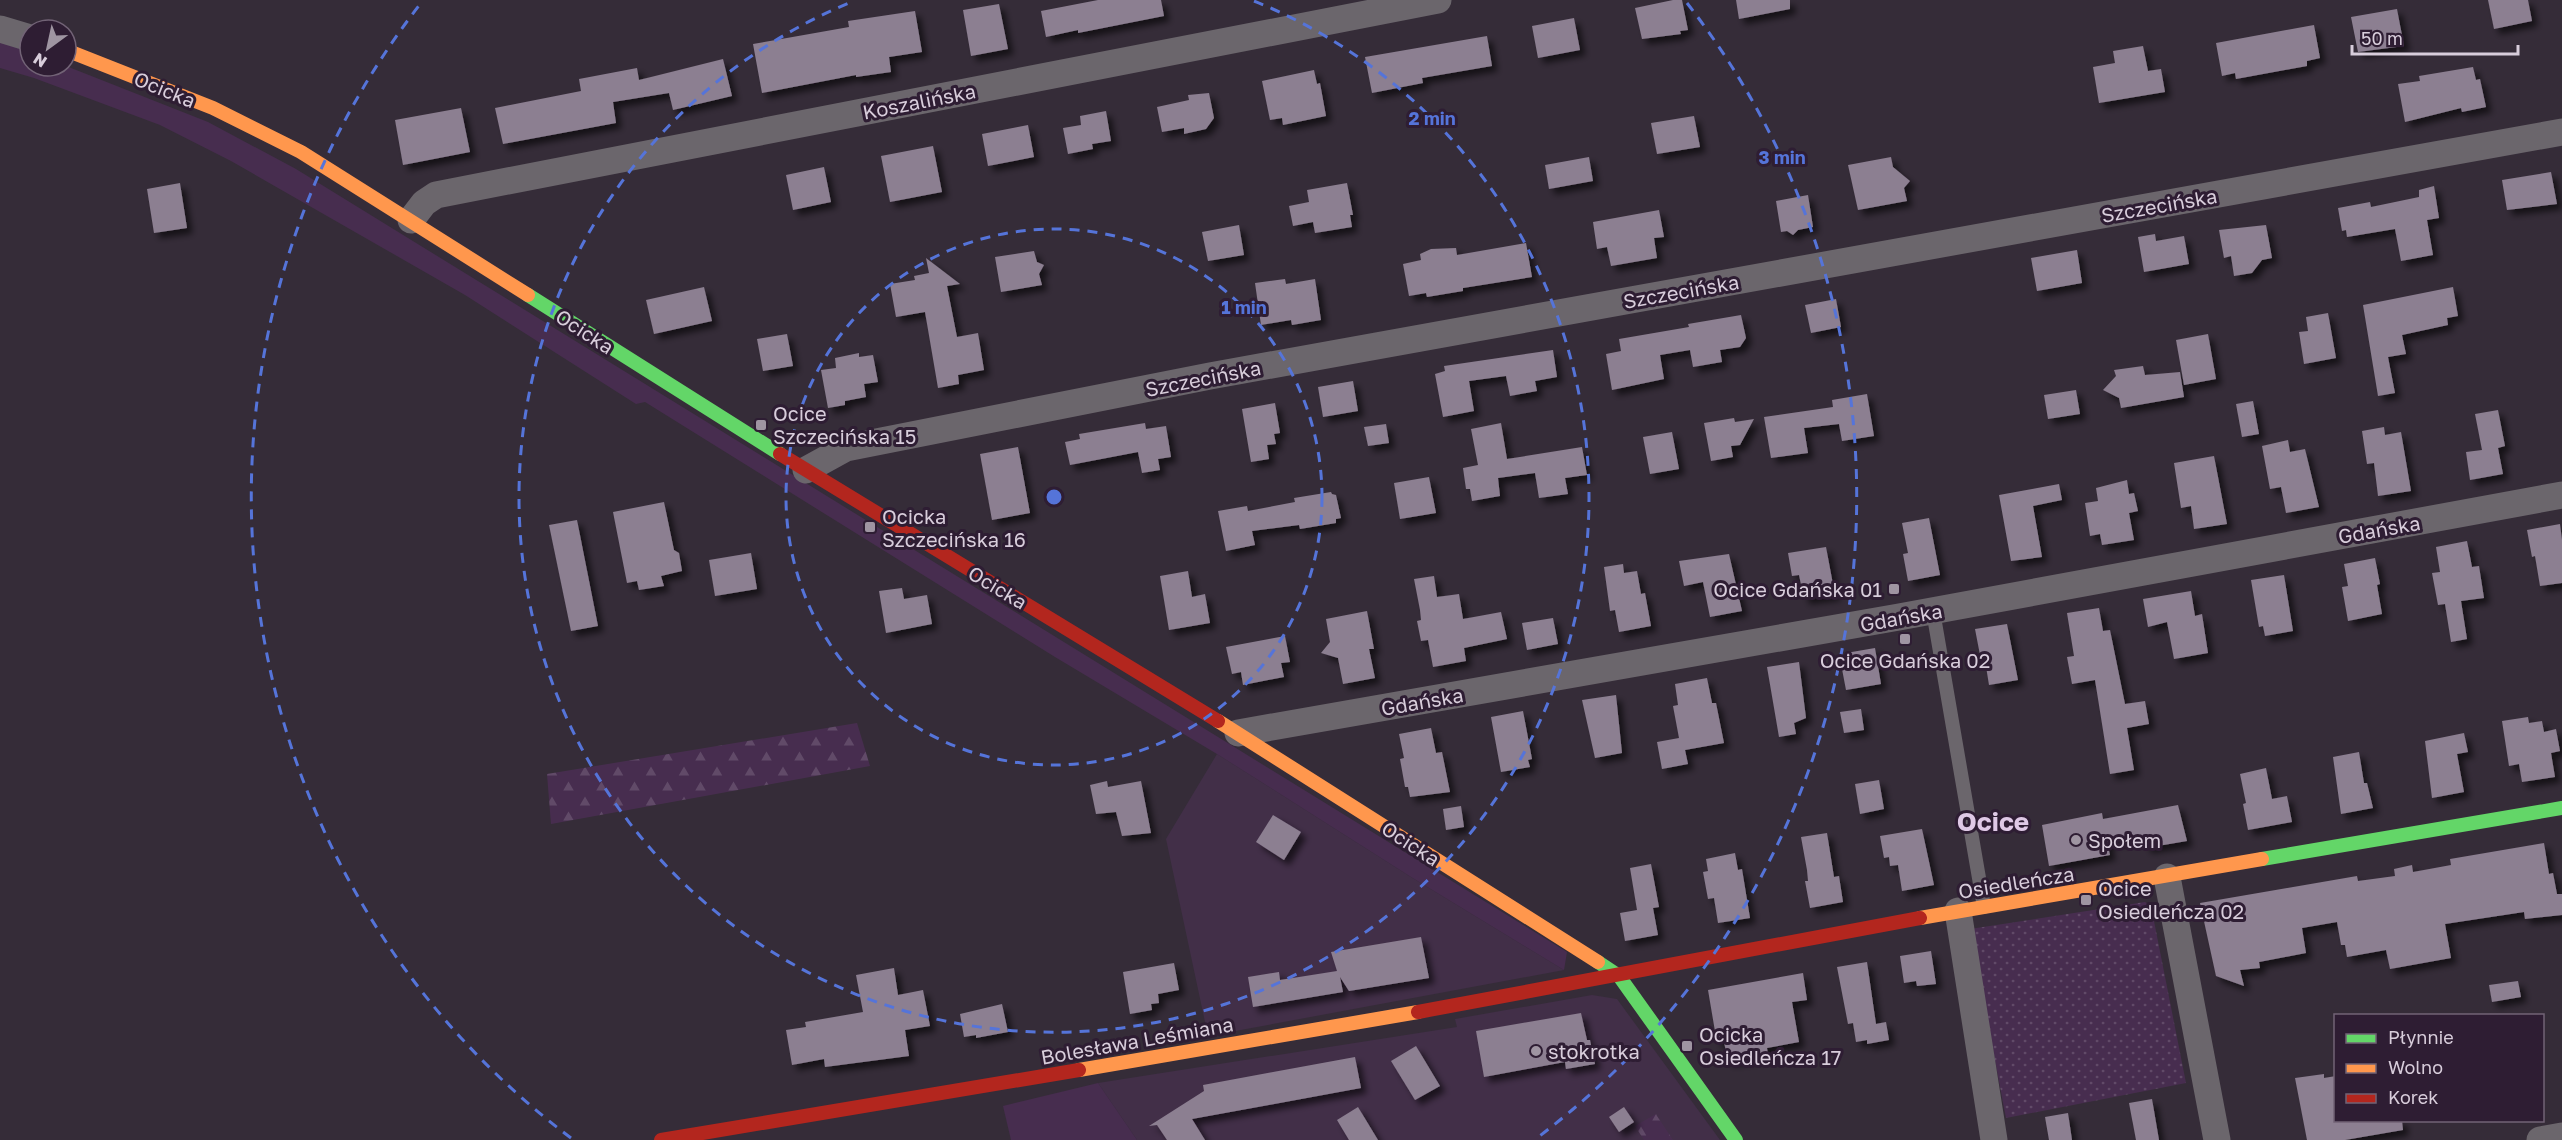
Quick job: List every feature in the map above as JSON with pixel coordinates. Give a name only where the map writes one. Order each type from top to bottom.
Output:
[{"type":"street","name":"Koszalińska","points":[[411,220],[424,203],[436,195],[1438,0]]},
{"type":"street","points":[[0,29],[18,34]]},
{"type":"street","name":"Ocicka","points":[[78,55],[213,108],[301,152],[684,395],[1238,733],[1619,976],[1736,1140]]},
{"type":"street","name":"Szczecińska","points":[[806,470],[846,448],[1198,379],[2562,132]]},
{"type":"street","name":"Gdańska","points":[[1238,733],[1933,611],[2562,495]]},
{"type":"street","name":"Osiedleńcza","points":[[1619,976],[1971,909],[2562,808]]},
{"type":"street","points":[[2168,877],[2217,1140]]},
{"type":"street","points":[[1971,909],[1994,1140]]},
{"type":"street","name":"Bolesława Leśmiana","points":[[661,1140],[1357,1023],[1619,976]]},
{"type":"street","points":[[2541,1140],[2562,1136]]},
{"type":"lane","points":[[1933,611],[1971,909]]},
{"type":"shaded area","points":[[1217,754],[1411,877],[1564,970],[1208,1036],[1166,839]]},
{"type":"shaded area","points":[[1592,995],[1617,999],[1720,1140],[1137,1140],[1098,1083],[1457,1027],[1455,1019]]},
{"type":"green space","points":[[0,42],[18,48],[18,73],[0,68]]},
{"type":"green space","points":[[78,71],[208,122],[296,169],[1567,952],[1564,970],[645,402],[636,404],[465,295],[231,161],[160,125],[34,78],[78,78]]},
{"type":"green space","points":[[857,723],[870,766],[551,824],[547,774]]},
{"type":"green space","points":[[2145,902],[2151,906],[2186,1083],[2006,1118],[1970,929]]},
{"type":"green space","points":[[1098,1083],[1137,1140],[1011,1140],[1003,1106]]},
{"type":"green space","points":[[1656,1114],[1673,1140],[1644,1140],[1635,1126]]},
{"type":"building","points":[[1098,0],[1161,0],[1164,16],[1046,37],[1041,11]]},
{"type":"building","points":[[1682,0],[1688,30],[1680,31],[1681,34],[1642,39],[1635,8]]},
{"type":"building","points":[[1736,0],[1790,0],[1790,9],[1739,19]]},
{"type":"building","points":[[2488,0],[2528,0],[2532,21],[2494,29]]},
{"type":"building","points":[[999,4],[1008,49],[971,56],[963,10]]},
{"type":"building","points":[[2397,9],[2404,46],[2358,52],[2351,17]]},
{"type":"building","points":[[915,11],[922,52],[889,57],[891,72],[856,77],[856,75],[762,93],[753,44],[849,27],[848,21]]},
{"type":"building","points":[[1574,18],[1580,50],[1538,58],[1532,26]]},
{"type":"building","points":[[2314,25],[2320,58],[2307,61],[2307,66],[2236,79],[2235,73],[2222,76],[2216,43]]},
{"type":"building","points":[[1487,36],[1492,66],[1422,78],[1423,83],[1372,93],[1365,57]]},
{"type":"building","points":[[2143,46],[2148,71],[2161,69],[2165,92],[2099,103],[2093,67],[2115,63],[2113,51]]},
{"type":"building","points":[[723,59],[732,96],[673,110],[669,93],[613,102],[616,123],[503,144],[495,108],[581,91],[579,79],[637,68],[639,80]]},
{"type":"building","points":[[2473,67],[2476,80],[2480,79],[2486,107],[2462,112],[2461,108],[2405,122],[2398,84],[2420,81],[2419,76]]},
{"type":"building","points":[[1314,70],[1317,84],[1320,83],[1326,116],[1283,125],[1282,118],[1270,120],[1262,81]]},
{"type":"building","points":[[1209,93],[1214,118],[1206,129],[1184,134],[1184,128],[1162,132],[1157,107],[1189,100],[1188,95]]},
{"type":"building","points":[[461,108],[470,152],[403,165],[395,120]]},
{"type":"building","points":[[1106,111],[1111,141],[1092,144],[1093,149],[1068,154],[1063,128],[1081,125],[1080,116]]},
{"type":"building","points":[[1694,116],[1700,147],[1657,154],[1651,123]]},
{"type":"building","points":[[1028,125],[1034,157],[988,166],[982,134]]},
{"type":"building","points":[[933,146],[942,192],[890,202],[881,156]]},
{"type":"building","points":[[1589,157],[1593,181],[1549,189],[1545,165]]},
{"type":"building","points":[[1891,157],[1893,167],[1910,181],[1904,188],[1907,201],[1858,210],[1848,165]]},
{"type":"building","points":[[824,167],[831,202],[793,210],[786,175]]},
{"type":"building","points":[[2551,172],[2557,204],[2507,210],[2502,180]]},
{"type":"building","points":[[180,183],[187,228],[154,233],[147,189]]},
{"type":"building","points":[[1347,183],[1353,215],[1350,215],[1352,227],[1315,233],[1313,222],[1293,226],[1289,206],[1309,202],[1307,190]]},
{"type":"building","points":[[2434,186],[2439,218],[2427,220],[2433,255],[2401,261],[2395,229],[2347,237],[2346,230],[2342,231],[2338,208],[2370,202],[2371,207],[2419,197],[2419,190]]},
{"type":"building","points":[[1808,195],[1813,227],[1798,230],[1793,235],[1787,231],[1781,232],[1776,201]]},
{"type":"building","points":[[1659,210],[1664,237],[1654,238],[1657,258],[1611,266],[1607,247],[1597,249],[1593,222]]},
{"type":"building","points":[[1239,225],[1244,255],[1208,261],[1202,232]]},
{"type":"building","points":[[2266,225],[2272,258],[2262,260],[2252,273],[2234,276],[2231,256],[2224,258],[2219,230]]},
{"type":"building","points":[[2155,234],[2156,241],[2184,236],[2189,264],[2144,272],[2138,237]]},
{"type":"building","points":[[1526,243],[1532,277],[1463,288],[1463,291],[1427,297],[1426,293],[1409,296],[1403,264],[1421,260],[1420,254],[1431,249],[1456,248],[1457,255]]},
{"type":"building","points":[[2077,250],[2082,283],[2037,291],[2031,258]]},
{"type":"building","points":[[1034,251],[1037,262],[1044,265],[1039,274],[1042,285],[1001,292],[995,257]]},
{"type":"building","points":[[926,258],[960,284],[947,286],[957,337],[978,333],[984,370],[958,375],[959,384],[938,388],[925,312],[896,317],[890,284],[915,280],[914,276],[929,273]]},
{"type":"building","points":[[1285,279],[1286,284],[1315,279],[1321,320],[1292,325],[1291,320],[1261,325],[1255,283]]},
{"type":"building","points":[[704,287],[712,321],[654,334],[646,300]]},
{"type":"building","points":[[2453,287],[2458,316],[2447,318],[2448,325],[2402,335],[2406,354],[2388,357],[2395,393],[2378,396],[2363,305]]},
{"type":"building","points":[[1836,299],[1841,327],[1811,333],[1805,305]]},
{"type":"building","points":[[2328,313],[2336,358],[2304,364],[2299,332],[2308,331],[2306,317]]},
{"type":"building","points":[[1741,315],[1746,338],[1740,347],[1720,350],[1722,362],[1693,367],[1690,350],[1660,355],[1664,379],[1612,390],[1606,354],[1621,351],[1619,339]]},
{"type":"building","points":[[787,334],[793,366],[763,371],[757,339]]},
{"type":"building","points":[[2208,334],[2216,379],[2184,385],[2176,340]]},
{"type":"building","points":[[1553,350],[1557,377],[1535,381],[1537,391],[1510,396],[1506,376],[1469,381],[1474,411],[1443,417],[1435,374],[1445,371],[1444,366]]},
{"type":"building","points":[[859,353],[859,357],[873,355],[878,382],[864,384],[866,397],[845,401],[845,405],[828,408],[821,370],[836,368],[835,358]]},
{"type":"building","points":[[2143,366],[2145,375],[2180,372],[2184,397],[2121,408],[2119,398],[2103,390],[2116,376],[2114,370]]},
{"type":"building","points":[[1353,381],[1358,411],[1323,417],[1318,387]]},
{"type":"building","points":[[2076,390],[2080,414],[2048,419],[2044,395]]},
{"type":"building","points":[[1867,394],[1874,436],[1842,441],[1839,424],[1804,428],[1808,453],[1771,458],[1764,417],[1833,407],[1832,400]]},
{"type":"building","points":[[2253,401],[2259,434],[2242,437],[2236,404]]},
{"type":"building","points":[[1275,403],[1280,433],[1274,434],[1276,444],[1267,445],[1269,459],[1251,462],[1242,409]]},
{"type":"building","points":[[2498,410],[2505,446],[2498,448],[2503,474],[2470,480],[2466,452],[2482,450],[2475,414]]},
{"type":"building","points":[[1734,418],[1735,422],[1754,419],[1740,445],[1731,446],[1733,457],[1711,461],[1704,423]]},
{"type":"building","points":[[1145,423],[1146,429],[1166,426],[1171,457],[1158,459],[1160,470],[1142,473],[1138,452],[1070,465],[1065,442],[1080,439],[1079,434]]},
{"type":"building","points":[[1501,423],[1507,459],[1582,447],[1587,475],[1565,478],[1568,494],[1539,498],[1535,473],[1498,478],[1500,496],[1472,501],[1470,489],[1466,489],[1463,468],[1478,465],[1471,429]]},
{"type":"building","points":[[1386,424],[1389,443],[1368,446],[1364,427]]},
{"type":"building","points":[[2384,427],[2385,435],[2401,432],[2411,491],[2378,496],[2374,463],[2367,464],[2362,431]]},
{"type":"building","points":[[1672,432],[1679,469],[1650,474],[1643,437]]},
{"type":"building","points":[[2288,440],[2290,452],[2305,449],[2319,507],[2286,513],[2281,487],[2270,489],[2262,446]]},
{"type":"building","points":[[1018,447],[1030,513],[992,520],[980,454]]},
{"type":"building","points":[[2214,456],[2227,524],[2194,529],[2191,506],[2181,508],[2174,463]]},
{"type":"building","points":[[1429,477],[1436,513],[1400,519],[1394,483]]},
{"type":"building","points":[[2127,480],[2129,494],[2134,493],[2138,511],[2129,513],[2134,540],[2102,545],[2100,534],[2090,536],[2085,503],[2098,501],[2096,488]]},
{"type":"building","points":[[2059,484],[2062,500],[2033,506],[2042,557],[2011,561],[1999,495]]},
{"type":"building","points":[[1331,492],[1336,495],[1341,518],[1336,519],[1336,523],[1300,529],[1299,525],[1252,531],[1255,545],[1226,551],[1218,511],[1247,506],[1248,511],[1295,502],[1294,498]]},
{"type":"building","points":[[664,502],[674,550],[679,553],[682,571],[661,576],[664,586],[639,590],[637,581],[627,583],[613,512]]},
{"type":"building","points":[[1929,518],[1940,575],[1908,581],[1903,554],[1908,553],[1902,523]]},
{"type":"building","points":[[577,520],[598,626],[571,631],[549,525]]},
{"type":"building","points":[[2560,524],[2562,583],[2540,586],[2535,556],[2532,557],[2527,530]]},
{"type":"building","points":[[2467,541],[2472,567],[2479,566],[2484,598],[2461,601],[2467,639],[2451,642],[2445,604],[2438,605],[2432,573],[2440,572],[2436,547]]},
{"type":"building","points":[[1826,547],[1835,595],[1804,599],[1799,575],[1792,576],[1788,553]]},
{"type":"building","points":[[751,553],[757,589],[715,596],[709,560]]},
{"type":"building","points":[[1729,554],[1742,611],[1710,617],[1703,582],[1684,586],[1679,561]]},
{"type":"building","points":[[2375,558],[2382,614],[2348,621],[2342,587],[2348,586],[2344,564]]},
{"type":"building","points":[[1623,564],[1624,573],[1637,571],[1641,594],[1645,593],[1651,626],[1619,632],[1615,610],[1610,611],[1604,567]]},
{"type":"building","points":[[1188,571],[1192,597],[1205,594],[1210,623],[1169,630],[1160,576]]},
{"type":"building","points":[[2284,575],[2293,631],[2265,636],[2263,626],[2259,627],[2251,580]]},
{"type":"building","points":[[1434,576],[1437,597],[1459,594],[1463,619],[1501,612],[1507,639],[1464,648],[1466,661],[1433,667],[1428,640],[1421,641],[1417,621],[1421,620],[1420,610],[1414,579]]},
{"type":"building","points":[[902,588],[904,599],[927,595],[932,624],[886,633],[879,591]]},
{"type":"building","points":[[2191,591],[2195,616],[2202,614],[2208,653],[2174,659],[2167,622],[2148,627],[2143,599]]},
{"type":"building","points":[[2099,608],[2103,631],[2110,630],[2125,704],[2145,701],[2149,724],[2127,728],[2134,770],[2110,774],[2095,680],[2072,684],[2067,657],[2074,656],[2067,613]]},
{"type":"building","points":[[1367,611],[1374,649],[1369,649],[1375,678],[1343,684],[1338,658],[1321,653],[1330,642],[1326,619]]},
{"type":"building","points":[[1553,618],[1558,644],[1527,650],[1522,623]]},
{"type":"building","points":[[2007,624],[2018,680],[1989,685],[1984,654],[1980,655],[1975,629]]},
{"type":"building","points":[[1285,636],[1290,662],[1281,663],[1284,677],[1243,685],[1241,672],[1232,674],[1226,647]]},
{"type":"building","points":[[1875,648],[1881,684],[1846,690],[1842,669],[1849,667],[1846,653]]},
{"type":"building","points":[[1799,662],[1806,718],[1794,723],[1796,734],[1779,737],[1767,667]]},
{"type":"building","points":[[1707,678],[1712,703],[1716,703],[1724,743],[1685,750],[1688,764],[1662,769],[1657,742],[1679,738],[1673,706],[1678,705],[1675,684]]},
{"type":"building","points":[[1616,695],[1622,753],[1595,758],[1582,700]]},
{"type":"building","points":[[1861,709],[1864,730],[1844,733],[1840,712]]},
{"type":"building","points":[[1523,711],[1532,759],[1528,760],[1530,767],[1501,772],[1491,717]]},
{"type":"building","points":[[2528,717],[2529,723],[2542,721],[2544,732],[2556,729],[2560,751],[2551,753],[2555,777],[2522,782],[2519,764],[2509,766],[2502,721]]},
{"type":"building","points":[[1431,728],[1436,753],[1442,752],[1450,792],[1410,797],[1408,787],[1405,787],[1400,759],[1404,758],[1399,734]]},
{"type":"building","points":[[2464,733],[2468,752],[2457,754],[2464,792],[2432,798],[2425,741]]},
{"type":"building","points":[[2359,752],[2364,783],[2367,783],[2373,808],[2341,814],[2333,757]]},
{"type":"building","points":[[2266,768],[2272,799],[2287,796],[2292,822],[2248,830],[2243,804],[2246,803],[2240,774]]},
{"type":"building","points":[[1879,780],[1884,809],[1860,814],[1855,784]]},
{"type":"building","points":[[1107,781],[1108,787],[1141,781],[1151,833],[1122,836],[1116,812],[1096,814],[1090,785]]},
{"type":"building","points":[[2178,805],[2187,841],[2146,848],[2143,836],[2107,842],[2110,855],[2049,866],[2042,825],[2102,813],[2103,819]]},
{"type":"building","points":[[1461,806],[1464,827],[1446,830],[1443,809]]},
{"type":"building","points":[[1273,815],[1301,832],[1284,860],[1256,842]]},
{"type":"building","points":[[1922,829],[1934,885],[1902,891],[1898,865],[1890,866],[1889,857],[1884,858],[1880,836]]},
{"type":"building","points":[[1827,833],[1834,877],[1839,876],[1843,902],[1810,908],[1805,881],[1808,881],[1807,870],[1801,837]]},
{"type":"building","points":[[2544,843],[2549,874],[2553,873],[2557,894],[2562,894],[2562,915],[2525,919],[2524,912],[2445,924],[2451,958],[2390,969],[2386,950],[2347,957],[2345,945],[2341,945],[2337,922],[2302,928],[2306,953],[2259,962],[2260,968],[2240,970],[2244,986],[2216,976],[2200,903],[2357,876],[2358,881],[2395,876],[2394,869],[2412,865],[2413,872],[2451,865],[2450,859]]},
{"type":"building","points":[[1735,853],[1738,870],[1742,869],[1750,918],[1718,923],[1714,898],[1708,899],[1703,872],[1708,871],[1706,859]]},
{"type":"building","points":[[1651,864],[1659,907],[1653,908],[1658,935],[1625,941],[1620,913],[1637,910],[1630,868]]},
{"type":"building","points":[[1421,937],[1429,978],[1349,991],[1340,977],[1343,992],[1253,1007],[1248,977],[1279,972],[1280,980],[1337,971],[1331,952]]},
{"type":"building","points":[[1931,951],[1936,984],[1917,986],[1916,981],[1904,983],[1900,956]]},
{"type":"building","points":[[1867,962],[1876,1024],[1886,1022],[1889,1040],[1867,1044],[1867,1040],[1856,1042],[1853,1023],[1848,1024],[1837,967]]},
{"type":"building","points":[[1174,963],[1179,990],[1158,994],[1159,1003],[1151,1004],[1152,1010],[1130,1014],[1123,972]]},
{"type":"building","points":[[894,968],[898,995],[923,990],[930,1026],[905,1030],[909,1056],[825,1067],[824,1059],[792,1065],[786,1030],[806,1027],[805,1022],[863,1012],[856,975]]},
{"type":"building","points":[[1803,973],[1807,1000],[1792,1002],[1799,1042],[1767,1048],[1768,1055],[1728,1061],[1724,1042],[1717,1043],[1708,990]]},
{"type":"building","points":[[2518,981],[2521,997],[2492,1002],[2489,985]]},
{"type":"building","points":[[1002,1004],[1008,1032],[976,1038],[976,1035],[964,1037],[960,1014]]},
{"type":"building","name":"stokrotka","points":[[1581,1013],[1595,1064],[1566,1069],[1565,1062],[1484,1077],[1476,1031]]},
{"type":"building","points":[[1416,1046],[1440,1086],[1415,1100],[1391,1061]]},
{"type":"building","points":[[1355,1057],[1361,1088],[1192,1119],[1205,1140],[1167,1140],[1157,1125],[1149,1126],[1204,1091],[1203,1085]]},
{"type":"building","points":[[2324,1074],[2324,1078],[2334,1076],[2334,1122],[2402,1122],[2403,1130],[2345,1140],[2307,1140],[2295,1078]]},
{"type":"building","points":[[2152,1099],[2159,1140],[2136,1140],[2129,1103]]},
{"type":"building","points":[[1358,1107],[1378,1140],[1349,1140],[1337,1120]]},
{"type":"building","points":[[1624,1107],[1634,1122],[1619,1132],[1609,1117]]},
{"type":"building","points":[[2068,1113],[2072,1140],[2049,1140],[2045,1117]]},
{"type":"traffic: fast","points":[[528,295],[780,454]]},
{"type":"traffic: fast","points":[[2262,859],[2562,808]]},
{"type":"traffic: fast","points":[[1598,962],[1619,976],[1736,1140]]},
{"type":"traffic: slow","points":[[78,55],[213,108],[301,152],[528,295]]},
{"type":"traffic: slow","points":[[1218,721],[1598,962]]},
{"type":"traffic: slow","points":[[1920,918],[2262,859]]},
{"type":"traffic: slow","points":[[1079,1070],[1418,1012]]},
{"type":"traffic: jam","points":[[780,454],[1218,721]]},
{"type":"traffic: jam","points":[[1418,1012],[1920,918]]},
{"type":"traffic: jam","points":[[661,1140],[1079,1070]]},
{"type":"place","name":"Ocice Szczecińska 15","points":[[761,425]]},
{"type":"place","name":"Ocicka Szczecińska 16","points":[[870,527]]},
{"type":"place","name":"Ocice Gdańska 01","points":[[1894,589]]},
{"type":"place","name":"Ocice Gdańska 02","points":[[1905,639]]},
{"type":"place","name":"Społem","points":[[2076,840]]},
{"type":"place","name":"Ocice Osiedleńcza 02","points":[[2086,900]]},
{"type":"place","name":"Ocicka Osiedleńcza 17","points":[[1687,1046]]},
{"type":"place","name":"stokrotka","points":[[1536,1051]]},
{"type":"district","name":"Ocice","points":[[1993,821]]}]
